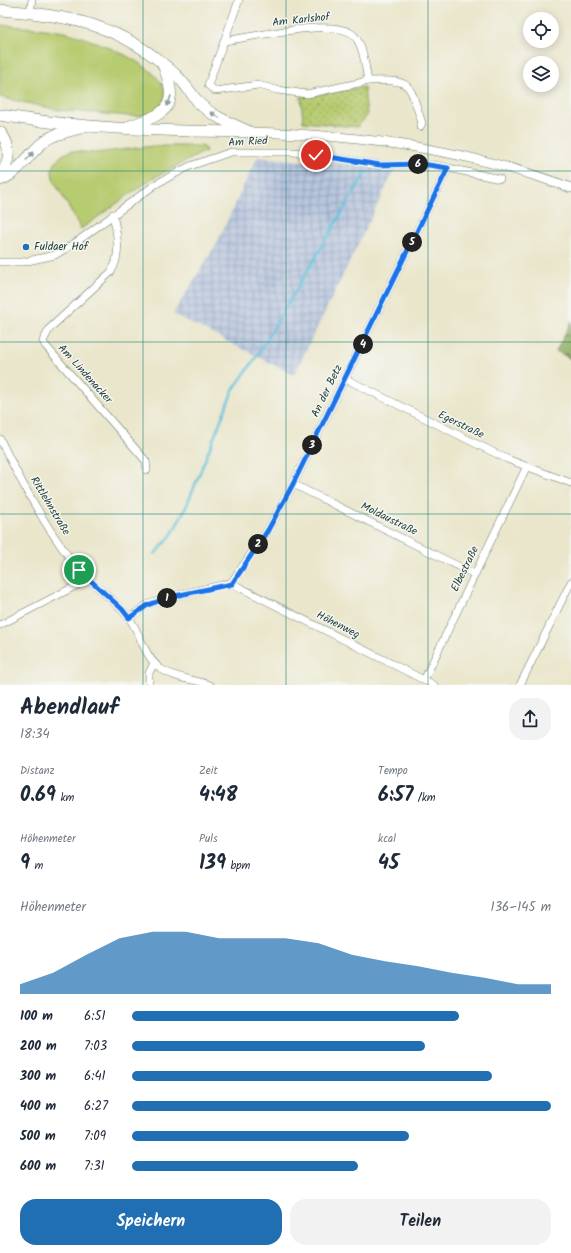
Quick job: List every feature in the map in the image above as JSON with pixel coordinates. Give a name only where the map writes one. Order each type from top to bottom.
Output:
[{"type":"highway","points":[[0,10],[66,17],[108,30],[144,49],[177,75],[206,109],[250,132]]},
{"type":"highway","points":[[124,128],[156,117],[167,106],[170,99],[171,86],[163,64]]},
{"type":"highway","points":[[0,115],[88,126],[250,132]]},
{"type":"highway","points":[[0,180],[9,177],[38,147],[51,137],[88,126]]},
{"type":"highway","points":[[0,132],[5,139],[9,152],[7,164],[0,176]]},
{"type":"main road","points":[[250,132],[338,136],[423,147],[495,164],[571,188]]},
{"type":"street","points":[[30,12],[32,0]]},
{"type":"street","points":[[239,0],[208,85],[215,91],[258,85],[277,90],[307,94],[368,81],[397,81],[406,84],[411,91],[422,123],[420,126]]},
{"type":"street","name":"Am Karlshof","points":[[224,41],[318,27],[335,27],[352,34],[360,46],[368,81]]},
{"type":"street","name":"Am Ried","points":[[0,262],[23,262],[55,254],[75,243],[156,184],[175,173],[206,159],[231,152],[294,152],[380,165],[422,164],[500,179]]},
{"type":"street","name":"An der Betz","points":[[232,584],[268,530],[293,484],[346,379],[448,168]]},
{"type":"street","name":"Am Lindenacker","points":[[113,214],[118,243],[115,266],[111,272],[50,328],[43,341],[44,345],[146,461],[146,470]]},
{"type":"street","name":"Egerstraße","points":[[346,379],[454,434],[526,468],[571,483]]},
{"type":"street","name":"Rittlehnstraße","points":[[0,439],[10,460],[57,541],[68,557],[89,580],[122,609],[129,618],[154,663],[170,674],[210,685]]},
{"type":"street","name":"Elbestraße","points":[[424,680],[526,468]]},
{"type":"street","name":"Moldaustraße","points":[[293,484],[474,574]]},
{"type":"street","points":[[0,625],[89,580]]},
{"type":"street","points":[[520,685],[571,582]]},
{"type":"street","points":[[129,618],[148,605],[170,597],[232,584]]},
{"type":"street","name":"Höhenweg","points":[[232,584],[434,685]]},
{"type":"street","points":[[149,685],[149,673],[154,663]]},
{"type":"shaded area","points":[[257,157],[395,169],[294,375],[173,314],[217,243]]},
{"type":"green space","points":[[0,25],[64,32],[111,48],[146,68],[159,80],[165,92],[162,104],[152,113],[129,116],[59,110],[0,97]]},
{"type":"green space","points":[[364,87],[367,116],[357,127],[303,122],[301,97]]},
{"type":"green space","points":[[153,146],[203,146],[206,151],[151,179],[81,229],[53,179],[52,170],[62,155],[71,151],[95,153]]},
{"type":"green space","points":[[571,322],[571,359],[556,351]]},
{"type":"waterway","points":[[155,554],[172,534],[187,505],[233,390],[255,359],[366,172]]},
{"type":"place","name":"Fuldaer Hof","points":[[26,247]]},
{"type":"route","points":[[79,570],[122,609],[129,618],[148,605],[179,594],[232,584],[268,530],[346,379],[435,198],[448,168],[422,164],[380,165],[316,155]]}]
